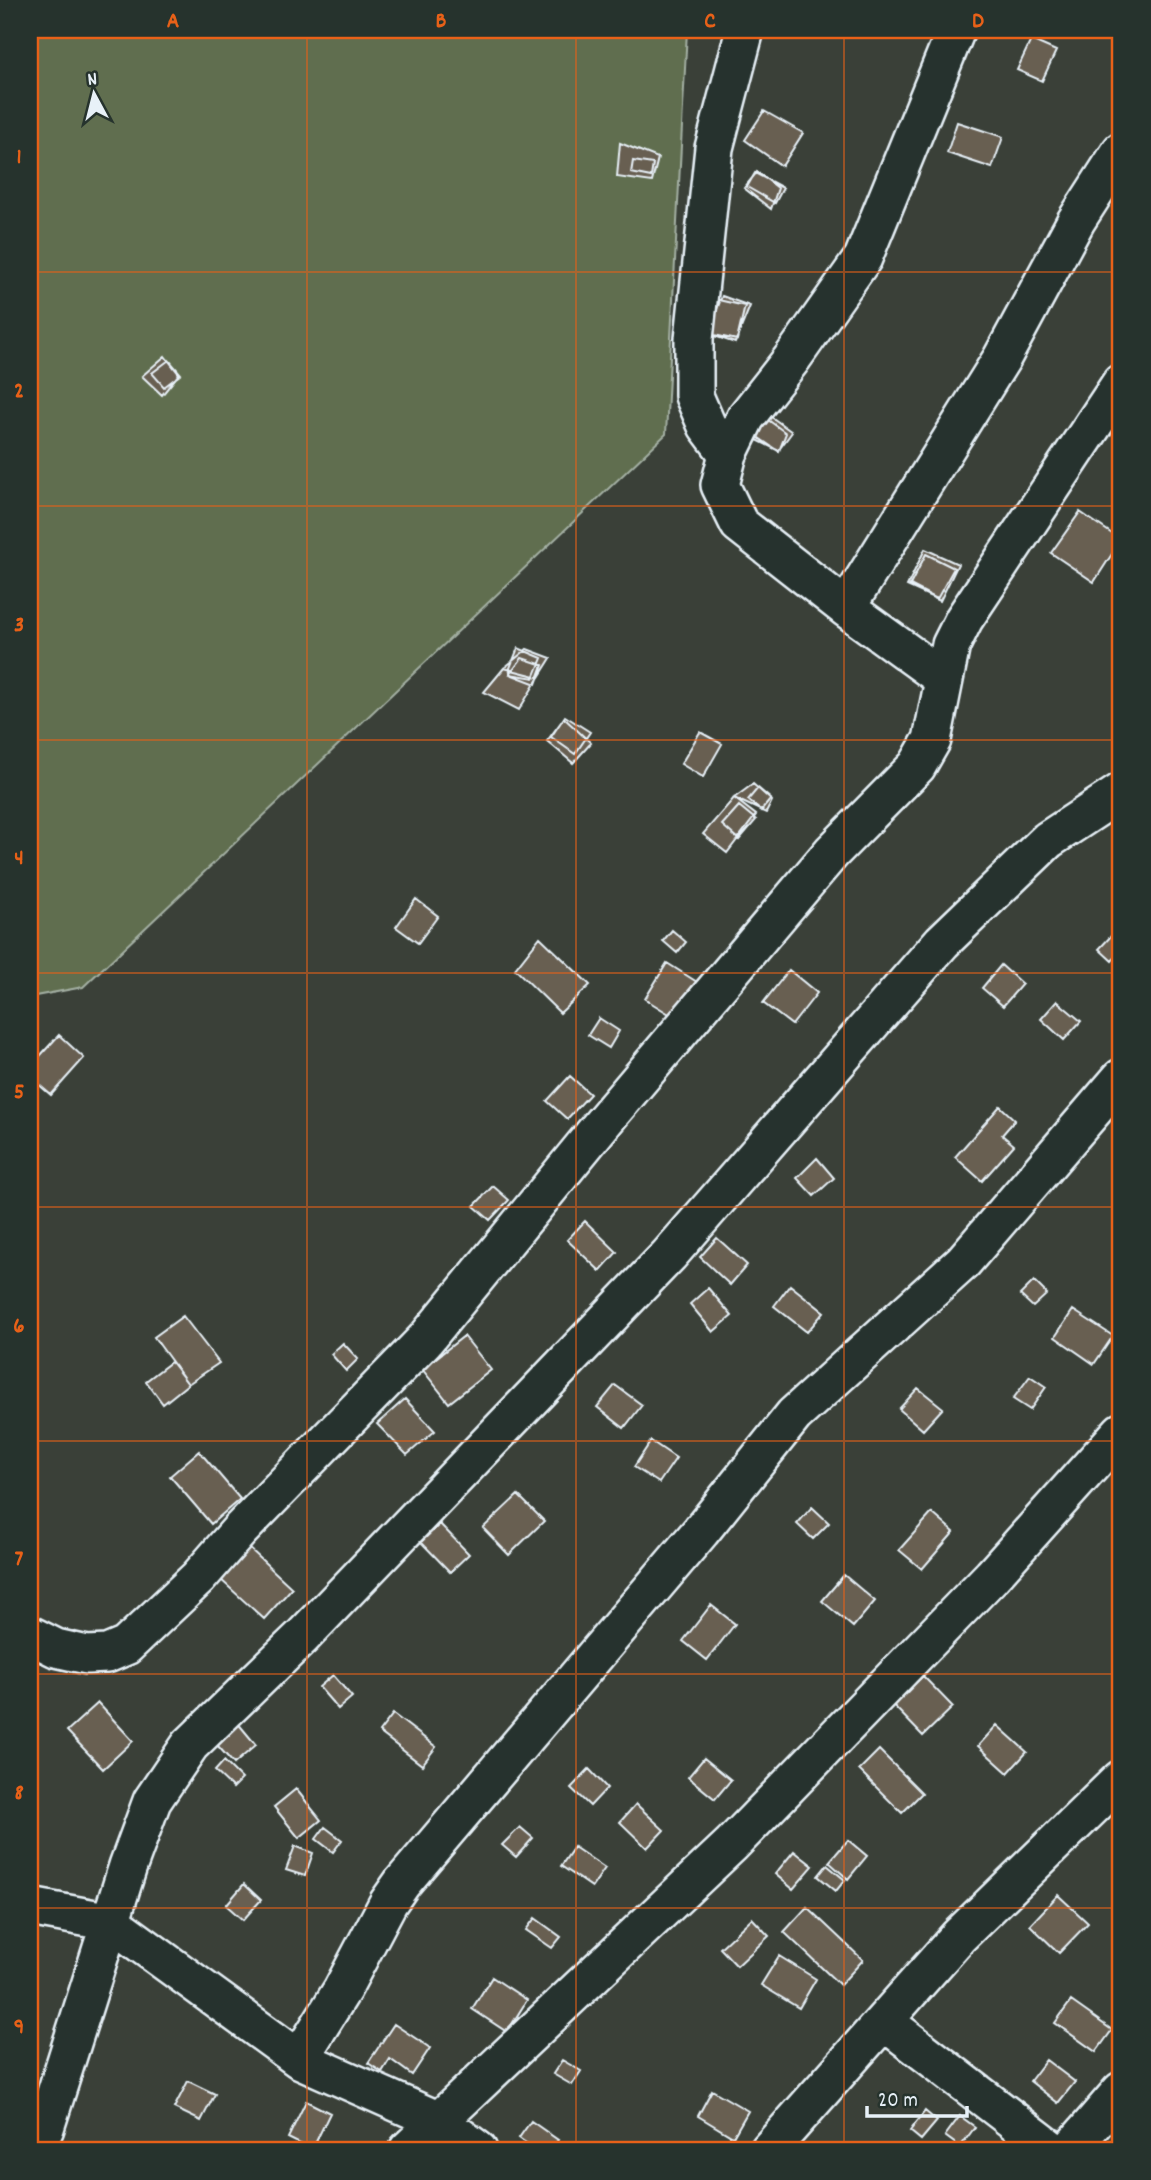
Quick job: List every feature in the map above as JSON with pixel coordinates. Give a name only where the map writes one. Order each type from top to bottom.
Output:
[{"type":"street","points":[[727,454],[707,426],[694,396],[694,339],[713,148],[745,30]]},
{"type":"street","points":[[944,679],[846,608],[740,524],[720,485],[727,454],[746,417],[791,360],[863,258],[956,30]]},
{"type":"street","points":[[846,608],[1002,358],[1076,221],[1121,151]]},
{"type":"street","points":[[30,1635],[56,1648],[87,1655],[107,1654],[126,1646],[198,1578],[240,1530],[425,1340],[605,1120],[832,852],[917,766],[932,740],[951,645],[964,619],[1121,383]]},
{"type":"street","points":[[35,2150],[45,2128],[152,1801],[190,1745],[302,1637],[669,1255],[942,943],[1048,840],[1121,792]]},
{"type":"street","points":[[299,2059],[342,1990],[388,1903],[402,1883],[701,1531],[794,1415],[963,1262],[1121,1078]]},
{"type":"street","points":[[408,2150],[480,2086],[506,2056],[768,1807],[992,1576],[1121,1432]]},
{"type":"street","points":[[769,2150],[959,1936],[1121,1779]]},
{"type":"street","points":[[30,1907],[111,1922],[299,2059],[439,2121],[478,2150]]},
{"type":"street","points":[[885,2022],[1052,2150]]},
{"type":"street","points":[[1070,2150],[1121,2091]]},
{"type":"green space","points":[[30,30],[687,30],[666,434],[83,987],[30,997]]},
{"type":"building","points":[[1031,40],[1056,51],[1042,81],[1017,70]]},
{"type":"building","points":[[764,111],[803,133],[782,166],[745,140]]},
{"type":"building","points":[[957,122],[1003,137],[992,168],[947,153]]},
{"type":"building","points":[[620,143],[658,158],[652,182],[617,177]]},
{"type":"building","points":[[633,161],[653,164],[651,177],[631,173]]},
{"type":"building","points":[[757,172],[778,188],[771,209],[744,188]]},
{"type":"building","points":[[755,173],[783,188],[775,203],[747,187]]},
{"type":"building","points":[[722,296],[750,306],[735,343],[708,334]]},
{"type":"building","points":[[714,299],[745,306],[737,340],[705,333]]},
{"type":"building","points":[[165,356],[179,374],[162,395],[142,376]]},
{"type":"building","points":[[169,360],[181,374],[164,387],[152,373]]},
{"type":"building","points":[[770,416],[792,432],[778,451],[756,436]]},
{"type":"building","points":[[764,417],[786,433],[779,451],[751,437]]},
{"type":"building","points":[[1080,512],[1121,540],[1094,582],[1051,553]]},
{"type":"building","points":[[925,549],[958,564],[940,601],[907,586]]},
{"type":"building","points":[[926,554],[954,568],[937,599],[910,585]]},
{"type":"building","points":[[518,648],[542,658],[534,678],[510,674]]},
{"type":"building","points":[[527,649],[551,658],[539,677],[504,668]]},
{"type":"building","points":[[522,658],[543,665],[536,684],[510,674]]},
{"type":"building","points":[[504,668],[539,677],[519,710],[484,692]]},
{"type":"building","points":[[565,716],[590,732],[575,754],[551,737]]},
{"type":"building","points":[[564,718],[591,743],[573,763],[547,741]]},
{"type":"building","points":[[700,732],[722,744],[703,777],[681,764]]},
{"type":"building","points":[[753,784],[772,801],[766,813],[734,798]]},
{"type":"building","points":[[758,788],[771,799],[761,811],[748,800]]},
{"type":"building","points":[[734,798],[756,815],[727,853],[703,834]]},
{"type":"building","points":[[739,806],[756,820],[739,840],[722,825]]},
{"type":"building","points":[[416,899],[438,916],[418,943],[396,927]]},
{"type":"building","points":[[672,930],[686,942],[677,953],[663,941]]},
{"type":"building","points":[[1113,934],[1121,942],[1121,951],[1112,961],[1099,949]]},
{"type":"building","points":[[540,937],[590,985],[560,1013],[515,969]]},
{"type":"building","points":[[667,963],[697,982],[674,1017],[645,999]]},
{"type":"building","points":[[1001,965],[1022,984],[1003,1006],[982,988]]},
{"type":"building","points":[[789,970],[817,993],[792,1025],[763,1003]]},
{"type":"building","points":[[1057,1001],[1081,1021],[1064,1040],[1041,1019]]},
{"type":"building","points":[[599,1018],[619,1031],[609,1048],[588,1035]]},
{"type":"building","points":[[59,1035],[84,1058],[51,1095],[30,1077],[30,1067]]},
{"type":"building","points":[[570,1076],[590,1094],[567,1119],[547,1101]]},
{"type":"building","points":[[1000,1106],[1015,1120],[1002,1135],[1014,1145],[982,1181],[955,1157]]},
{"type":"building","points":[[817,1158],[834,1178],[814,1196],[797,1178]]},
{"type":"building","points":[[493,1186],[509,1200],[490,1220],[474,1206]]},
{"type":"building","points":[[585,1221],[617,1252],[600,1271],[567,1240]]},
{"type":"building","points":[[717,1238],[747,1265],[730,1285],[700,1257]]},
{"type":"building","points":[[1034,1281],[1047,1294],[1033,1307],[1020,1295]]},
{"type":"building","points":[[790,1285],[824,1312],[807,1332],[774,1306]]},
{"type":"building","points":[[708,1288],[732,1316],[713,1332],[690,1304]]},
{"type":"building","points":[[1073,1310],[1113,1336],[1094,1364],[1055,1337]]},
{"type":"building","points":[[183,1316],[219,1363],[188,1384],[154,1337]]},
{"type":"building","points":[[464,1336],[491,1370],[449,1403],[422,1369]]},
{"type":"building","points":[[343,1343],[358,1359],[346,1371],[331,1354]]},
{"type":"building","points":[[171,1362],[188,1384],[163,1404],[146,1381]]},
{"type":"building","points":[[1030,1376],[1046,1387],[1030,1410],[1013,1399]]},
{"type":"building","points":[[615,1385],[642,1405],[624,1428],[597,1407]]},
{"type":"building","points":[[918,1388],[943,1408],[923,1430],[899,1409]]},
{"type":"building","points":[[405,1399],[435,1431],[407,1455],[377,1424]]},
{"type":"building","points":[[651,1441],[676,1458],[659,1483],[634,1467]]},
{"type":"building","points":[[199,1451],[240,1499],[211,1524],[170,1476]]},
{"type":"building","points":[[518,1495],[544,1521],[509,1555],[483,1528]]},
{"type":"building","points":[[812,1507],[829,1523],[813,1539],[797,1524]]},
{"type":"building","points":[[932,1513],[954,1532],[922,1569],[899,1550]]},
{"type":"building","points":[[440,1524],[469,1554],[450,1572],[421,1542]]},
{"type":"building","points":[[249,1548],[292,1588],[264,1619],[220,1579]]},
{"type":"building","points":[[844,1575],[875,1601],[853,1627],[822,1601]]},
{"type":"building","points":[[711,1605],[735,1624],[707,1660],[683,1641]]},
{"type":"building","points":[[333,1675],[352,1697],[338,1709],[319,1687]]},
{"type":"building","points":[[923,1676],[953,1707],[923,1736],[892,1704]]},
{"type":"building","points":[[98,1703],[133,1741],[103,1769],[67,1731]]},
{"type":"building","points":[[393,1714],[436,1747],[422,1765],[379,1732]]},
{"type":"building","points":[[232,1716],[256,1745],[234,1764],[209,1736]]},
{"type":"building","points":[[997,1725],[1027,1752],[1008,1773],[978,1746]]},
{"type":"building","points":[[879,1750],[922,1793],[902,1813],[859,1770]]},
{"type":"building","points":[[704,1758],[731,1780],[715,1799],[688,1777]]},
{"type":"building","points":[[224,1761],[242,1779],[233,1788],[215,1771]]},
{"type":"building","points":[[589,1769],[607,1788],[590,1806],[571,1788]]},
{"type":"building","points":[[296,1789],[321,1820],[299,1838],[274,1807]]},
{"type":"building","points":[[636,1804],[664,1830],[647,1848],[620,1822]]},
{"type":"building","points":[[325,1827],[342,1840],[333,1852],[316,1839]]},
{"type":"building","points":[[520,1827],[533,1838],[516,1857],[502,1845]]},
{"type":"building","points":[[848,1840],[867,1856],[848,1879],[829,1862]]},
{"type":"building","points":[[295,1846],[313,1853],[305,1876],[286,1870]]},
{"type":"building","points":[[574,1847],[605,1868],[592,1887],[561,1866]]},
{"type":"building","points":[[794,1851],[813,1866],[793,1889],[775,1874]]},
{"type":"building","points":[[827,1865],[845,1880],[836,1891],[818,1876]]},
{"type":"building","points":[[244,1884],[261,1900],[243,1920],[226,1905]]},
{"type":"building","points":[[1058,1895],[1088,1923],[1059,1953],[1030,1925]]},
{"type":"building","points":[[807,1907],[863,1960],[840,1985],[784,1932]]},
{"type":"building","points":[[535,1918],[561,1937],[552,1948],[526,1930]]},
{"type":"building","points":[[752,1918],[769,1936],[737,1966],[720,1948]]},
{"type":"building","points":[[779,1956],[816,1979],[799,2008],[761,1985]]},
{"type":"building","points":[[492,1977],[527,2000],[507,2032],[472,2009]]},
{"type":"building","points":[[1071,2001],[1112,2030],[1096,2052],[1055,2023]]},
{"type":"building","points":[[394,2024],[430,2048],[412,2075],[390,2059],[382,2072],[368,2063]]},
{"type":"building","points":[[562,2060],[581,2071],[572,2085],[553,2074]]},
{"type":"building","points":[[1046,2060],[1075,2082],[1058,2103],[1030,2081]]},
{"type":"building","points":[[188,2081],[215,2094],[201,2121],[174,2108]]},
{"type":"building","points":[[712,2090],[748,2111],[733,2137],[698,2116]]},
{"type":"building","points":[[306,2101],[330,2113],[312,2150],[288,2138]]},
{"type":"building","points":[[925,2111],[937,2121],[921,2140],[910,2131]]},
{"type":"building","points":[[960,2116],[975,2127],[960,2147],[945,2136]]},
{"type":"building","points":[[531,2121],[558,2140],[550,2150],[536,2150],[519,2138]]}]
